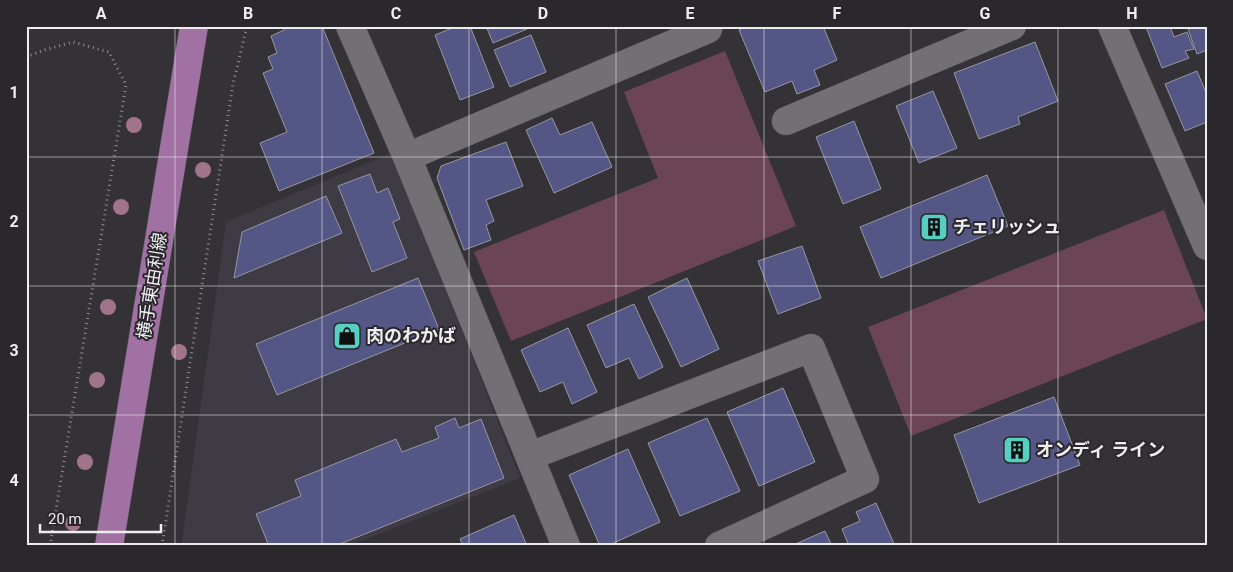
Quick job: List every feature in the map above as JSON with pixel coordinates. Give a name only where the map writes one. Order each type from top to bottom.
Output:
[{"type":"main road","name":"横手東由利線","points":[[110,546],[194,26]]},
{"type":"street","points":[[350,26],[407,157],[566,546]]},
{"type":"street","points":[[786,122],[1012,26]]},
{"type":"street","points":[[1112,26],[1207,246]]},
{"type":"street","points":[[407,157],[708,29]]},
{"type":"street","points":[[530,456],[811,348],[865,479],[719,546]]},
{"type":"path","points":[[162,546],[233,84],[247,26]]},
{"type":"path","points":[[26,57],[73,42],[109,52],[126,85],[50,546]]},
{"type":"shaded area","points":[[725,51],[796,226],[511,341],[474,252],[658,178],[624,92]]},
{"type":"shaded area","points":[[392,153],[520,478],[349,546],[184,546],[182,541],[226,222]]},
{"type":"shaded area","points":[[1164,210],[1207,319],[911,436],[868,327]]},
{"type":"building","points":[[283,26],[322,26],[374,153],[279,191],[260,143],[287,132],[263,73],[273,69],[268,57],[277,53],[271,36],[284,30]]},
{"type":"building","points":[[457,26],[470,26],[494,87],[460,100],[435,35]]},
{"type":"building","points":[[486,26],[526,26],[527,29],[493,43]]},
{"type":"building","points":[[748,26],[823,26],[837,60],[814,70],[820,85],[797,94],[792,81],[765,92],[739,30]]},
{"type":"building","points":[[1170,26],[1174,37],[1187,32],[1194,49],[1185,51],[1189,58],[1162,68],[1146,27]]},
{"type":"building","points":[[1187,26],[1207,26],[1207,50],[1197,54]]},
{"type":"building","points":[[531,35],[546,72],[510,87],[494,50]]},
{"type":"building","points":[[1035,42],[1058,101],[1018,117],[1020,124],[979,139],[954,73]]},
{"type":"building","points":[[1197,71],[1207,95],[1207,122],[1185,131],[1165,84]]},
{"type":"building","points":[[933,91],[957,148],[919,163],[896,106]]},
{"type":"building","points":[[552,118],[560,135],[592,122],[612,167],[554,193],[526,130]]},
{"type":"building","points":[[854,121],[881,189],[843,204],[816,137]]},
{"type":"building","points":[[506,142],[523,186],[486,200],[494,221],[486,225],[491,240],[464,250],[437,178],[441,166]]},
{"type":"building","points":[[370,174],[377,193],[388,188],[400,219],[393,222],[407,258],[372,272],[338,186]]},
{"type":"building","name":"チェリッシュ","points":[[987,175],[1008,226],[881,278],[860,227]]},
{"type":"building","points":[[326,196],[342,233],[234,278],[242,232]]},
{"type":"building","points":[[802,246],[821,298],[778,314],[758,261]]},
{"type":"building","name":"肉のわかば","points":[[418,278],[439,329],[277,395],[256,344]]},
{"type":"building","points":[[687,278],[719,349],[681,367],[648,297]]},
{"type":"building","points":[[634,304],[663,367],[639,379],[629,358],[606,368],[587,325]]},
{"type":"building","points":[[568,328],[597,392],[572,404],[563,382],[540,392],[521,350]]},
{"type":"building","points":[[783,388],[815,462],[759,486],[727,412]]},
{"type":"building","name":"オンディ ライン","points":[[1054,397],[1080,465],[979,503],[954,435]]},
{"type":"building","points":[[455,418],[459,428],[481,419],[504,478],[335,546],[269,546],[256,514],[301,496],[295,480],[396,439],[402,452],[439,438],[435,427]]},
{"type":"building","points":[[707,418],[740,491],[680,516],[648,443]]},
{"type":"building","points":[[628,449],[660,522],[607,546],[600,546],[569,475]]},
{"type":"building","points":[[876,503],[895,546],[849,546],[842,529],[860,521],[856,512]]},
{"type":"building","points":[[514,515],[527,546],[463,546],[460,539]]},
{"type":"building","points":[[825,531],[832,546],[791,546]]},
{"type":"place","name":"チェリッシュ","points":[[934,227]]},
{"type":"place","name":"肉のわかば","points":[[347,336]]},
{"type":"place","name":"オンディ ライン","points":[[1017,450]]}]
